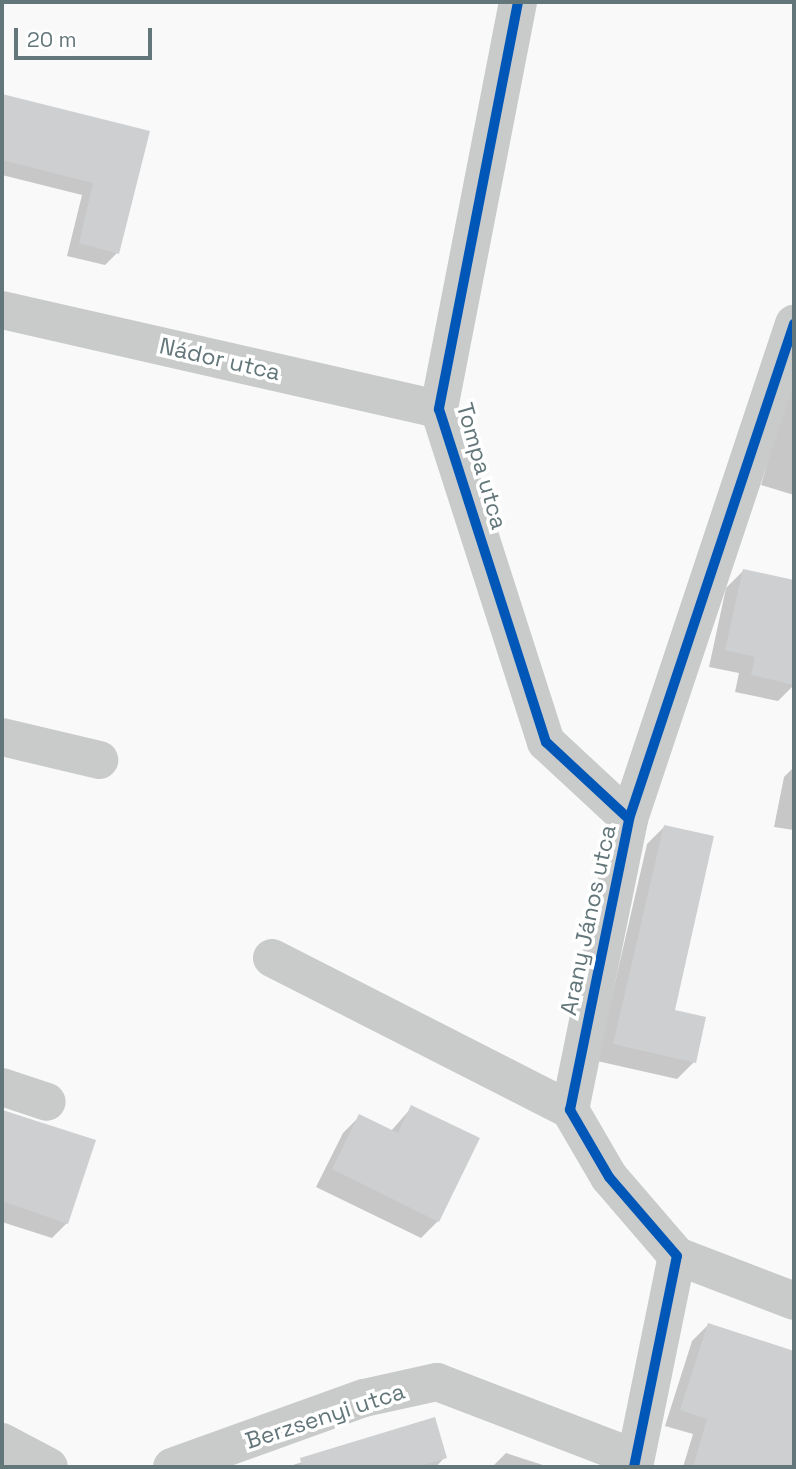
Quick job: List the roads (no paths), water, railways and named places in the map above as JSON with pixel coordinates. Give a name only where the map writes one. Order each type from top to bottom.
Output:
[{"type":"street","name":"Tompa utca","points":[[517,2],[439,409],[546,742],[629,819]]},
{"type":"street","name":"Nádor utca","points":[[2,310],[439,409]]},
{"type":"street","name":"Arany János utca","points":[[570,1110],[629,819],[794,324]]},
{"type":"street","points":[[2,737],[99,760]]},
{"type":"street","points":[[272,958],[570,1110],[609,1177],[677,1256],[794,1301]]},
{"type":"street","points":[[2,1087],[47,1102]]},
{"type":"street","points":[[635,1463],[677,1256]]},
{"type":"street","name":"Berzsenyi utca","points":[[172,1467],[364,1398],[437,1382],[635,1463]]},
{"type":"street","points":[[2,1442],[49,1467]]}]
